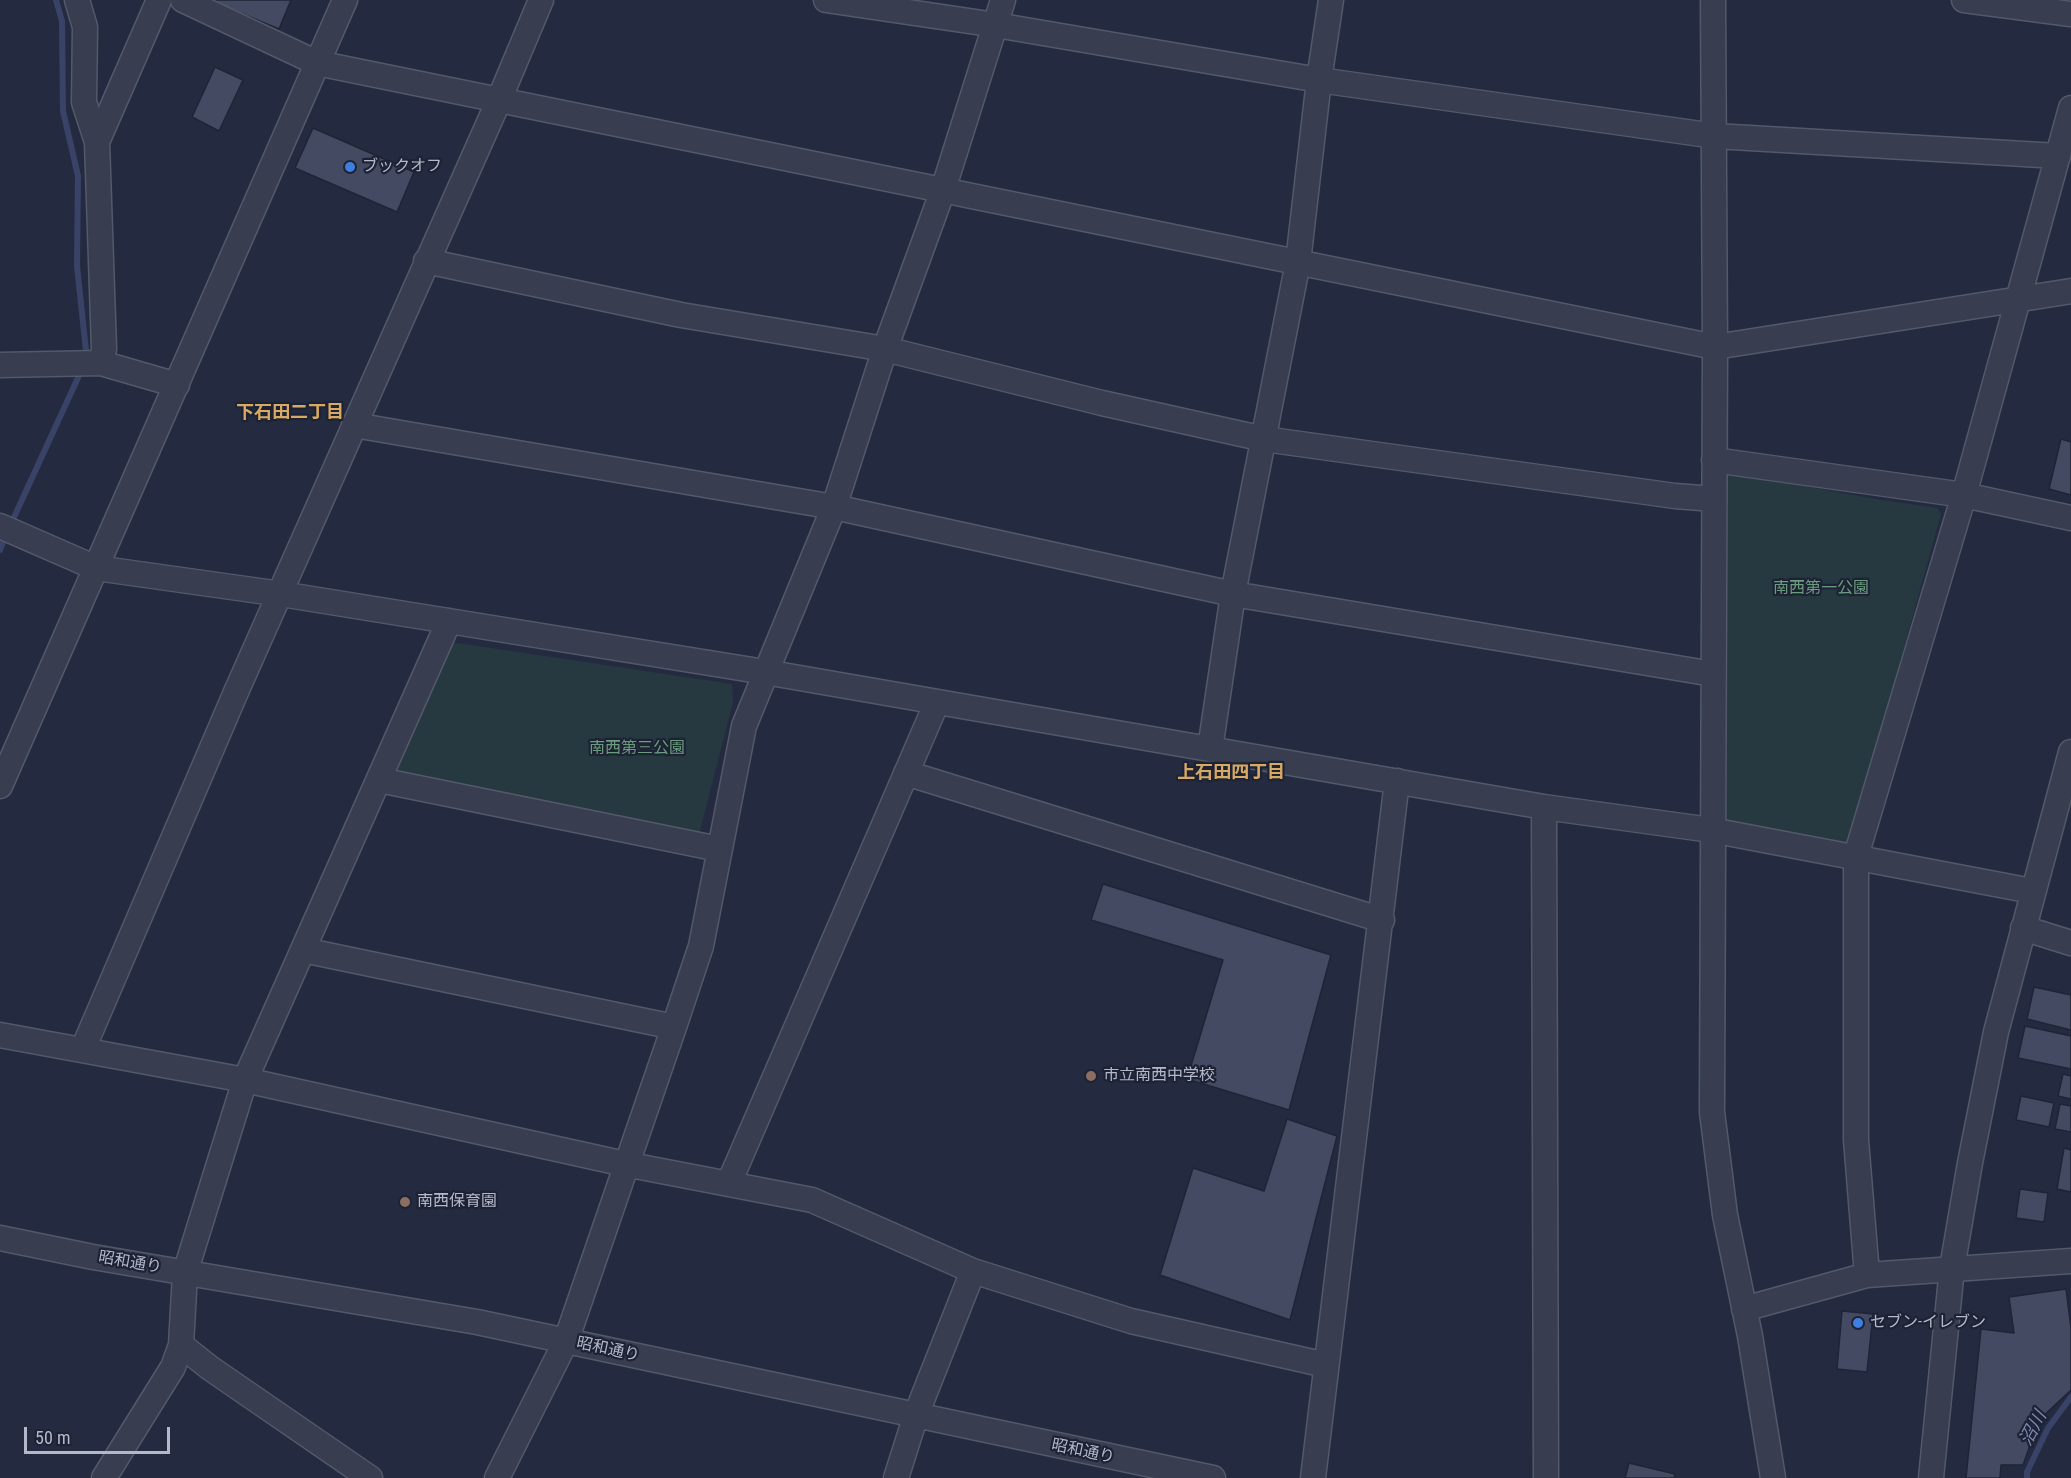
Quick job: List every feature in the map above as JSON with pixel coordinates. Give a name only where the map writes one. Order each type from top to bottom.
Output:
[{"type":"street","points":[[77,0],[85,27],[84,102],[97,142],[104,349],[99,363]]},
{"type":"street","points":[[97,142],[159,0]]},
{"type":"street","points":[[183,0],[317,63],[1715,347],[2071,291]]},
{"type":"street","points":[[0,786],[345,0]]},
{"type":"street","points":[[82,1049],[236,692],[499,100],[541,0]]},
{"type":"street","points":[[826,0],[996,25],[1319,80],[1715,136],[2058,156]]},
{"type":"street","points":[[496,1478],[566,1341],[674,1027],[701,946],[744,726],[834,507],[885,349],[943,190],[1003,0]]},
{"type":"street","points":[[1210,749],[1233,594],[1298,262],[1319,80],[1331,0]]},
{"type":"street","points":[[1713,0],[1715,347],[1712,1112],[1725,1215],[1744,1309],[1773,1478]]},
{"type":"street","points":[[1964,0],[2071,14]]},
{"type":"street","points":[[1867,1275],[1856,1140],[1856,856],[1964,495],[2071,108]]},
{"type":"street","points":[[426,261],[681,315],[885,349],[1102,403],[1264,439],[1714,499]]},
{"type":"street","points":[[0,365],[99,363],[177,385]]},
{"type":"street","points":[[354,425],[834,507],[1233,594],[1713,674]]},
{"type":"street","points":[[1714,460],[1964,495],[2071,518]]},
{"type":"street","points":[[10,531],[96,568],[281,594],[765,672],[1544,807],[1712,830],[2032,891]]},
{"type":"street","points":[[104,1478],[173,1367],[181,1345],[185,1273],[245,1080],[449,621]]},
{"type":"street","points":[[729,1183],[937,702]]},
{"type":"street","points":[[1931,1478],[1952,1268],[1996,1032],[2071,752]]},
{"type":"street","points":[[906,773],[1382,920]]},
{"type":"street","points":[[379,780],[719,849]]},
{"type":"street","points":[[1313,1478],[1398,781]]},
{"type":"street","points":[[1544,807],[1546,1478]]},
{"type":"street","points":[[2023,928],[2071,943]]},
{"type":"street","points":[[303,950],[674,1027]]},
{"type":"street","points":[[0,1035],[245,1080],[625,1164],[812,1200],[973,1271],[1131,1321],[1326,1365]]},
{"type":"street","name":"昭和通り","points":[[0,1238],[185,1273],[477,1322],[916,1415],[1161,1473],[1213,1478]]},
{"type":"street","points":[[1744,1309],[1867,1275],[2071,1261]]},
{"type":"street","points":[[896,1478],[916,1415],[973,1271]]},
{"type":"street","points":[[181,1345],[210,1368],[370,1478]]},
{"type":"green space","name":"南西第一公園","points":[[1729,472],[1875,499],[1938,508],[1941,514],[1850,842],[1842,847],[1728,829],[1717,818],[1726,482]]},
{"type":"green space","name":"南西第三公園","points":[[444,641],[732,684],[733,702],[697,842],[385,776]]},
{"type":"building","points":[[209,0],[291,0],[279,29]]},
{"type":"building","points":[[215,67],[243,80],[219,131],[192,117]]},
{"type":"building","points":[[313,128],[414,172],[397,212],[295,168]]},
{"type":"building","points":[[2061,439],[2071,442],[2071,495],[2049,489]]},
{"type":"building","points":[[1103,884],[1331,955],[1289,1110],[1187,1079],[1223,960],[1091,920]]},
{"type":"building","points":[[2034,987],[2071,995],[2071,1030],[2027,1019]]},
{"type":"building","points":[[2025,1026],[2071,1036],[2071,1069],[2018,1058]]},
{"type":"building","points":[[2063,1074],[2071,1076],[2071,1099],[2058,1096]]},
{"type":"building","points":[[2021,1096],[2054,1103],[2049,1127],[2016,1120]]},
{"type":"building","points":[[2060,1104],[2071,1106],[2071,1132],[2055,1129]]},
{"type":"building","points":[[1287,1119],[1337,1136],[1290,1320],[1160,1275],[1193,1168],[1264,1191]]},
{"type":"building","points":[[2064,1148],[2071,1150],[2071,1192],[2057,1189]]},
{"type":"building","points":[[2020,1189],[2048,1193],[2044,1222],[2016,1218]]},
{"type":"building","points":[[2066,1289],[2071,1328],[2071,1390],[2039,1420],[2023,1465],[2001,1465],[2000,1478],[1966,1478],[1981,1329],[2014,1333],[2009,1297]]},
{"type":"building","points":[[1842,1311],[1873,1314],[1867,1372],[1837,1369]]},
{"type":"building","points":[[1629,1463],[1675,1474],[1674,1478],[1625,1478]]},
{"type":"waterway","points":[[56,0],[62,21],[63,111],[78,176],[77,266],[86,351],[84,359]]},
{"type":"waterway","points":[[10,526],[82,369]]},
{"type":"waterway","points":[[0,550],[6,535]]},
{"type":"waterway","name":"沼川","points":[[2027,1478],[2027,1472],[2048,1428],[2071,1397]]},
{"type":"place","name":"ブックオフ","points":[[350,167]]},
{"type":"place","name":"市立南西中学校","points":[[1091,1076]]},
{"type":"place","name":"南西保育園","points":[[405,1202]]},
{"type":"place","name":"セブン-イレブン","points":[[1858,1323]]},
{"type":"district","name":"下石田二丁目","points":[[290,413]]},
{"type":"district","name":"上石田四丁目","points":[[1231,773]]}]
